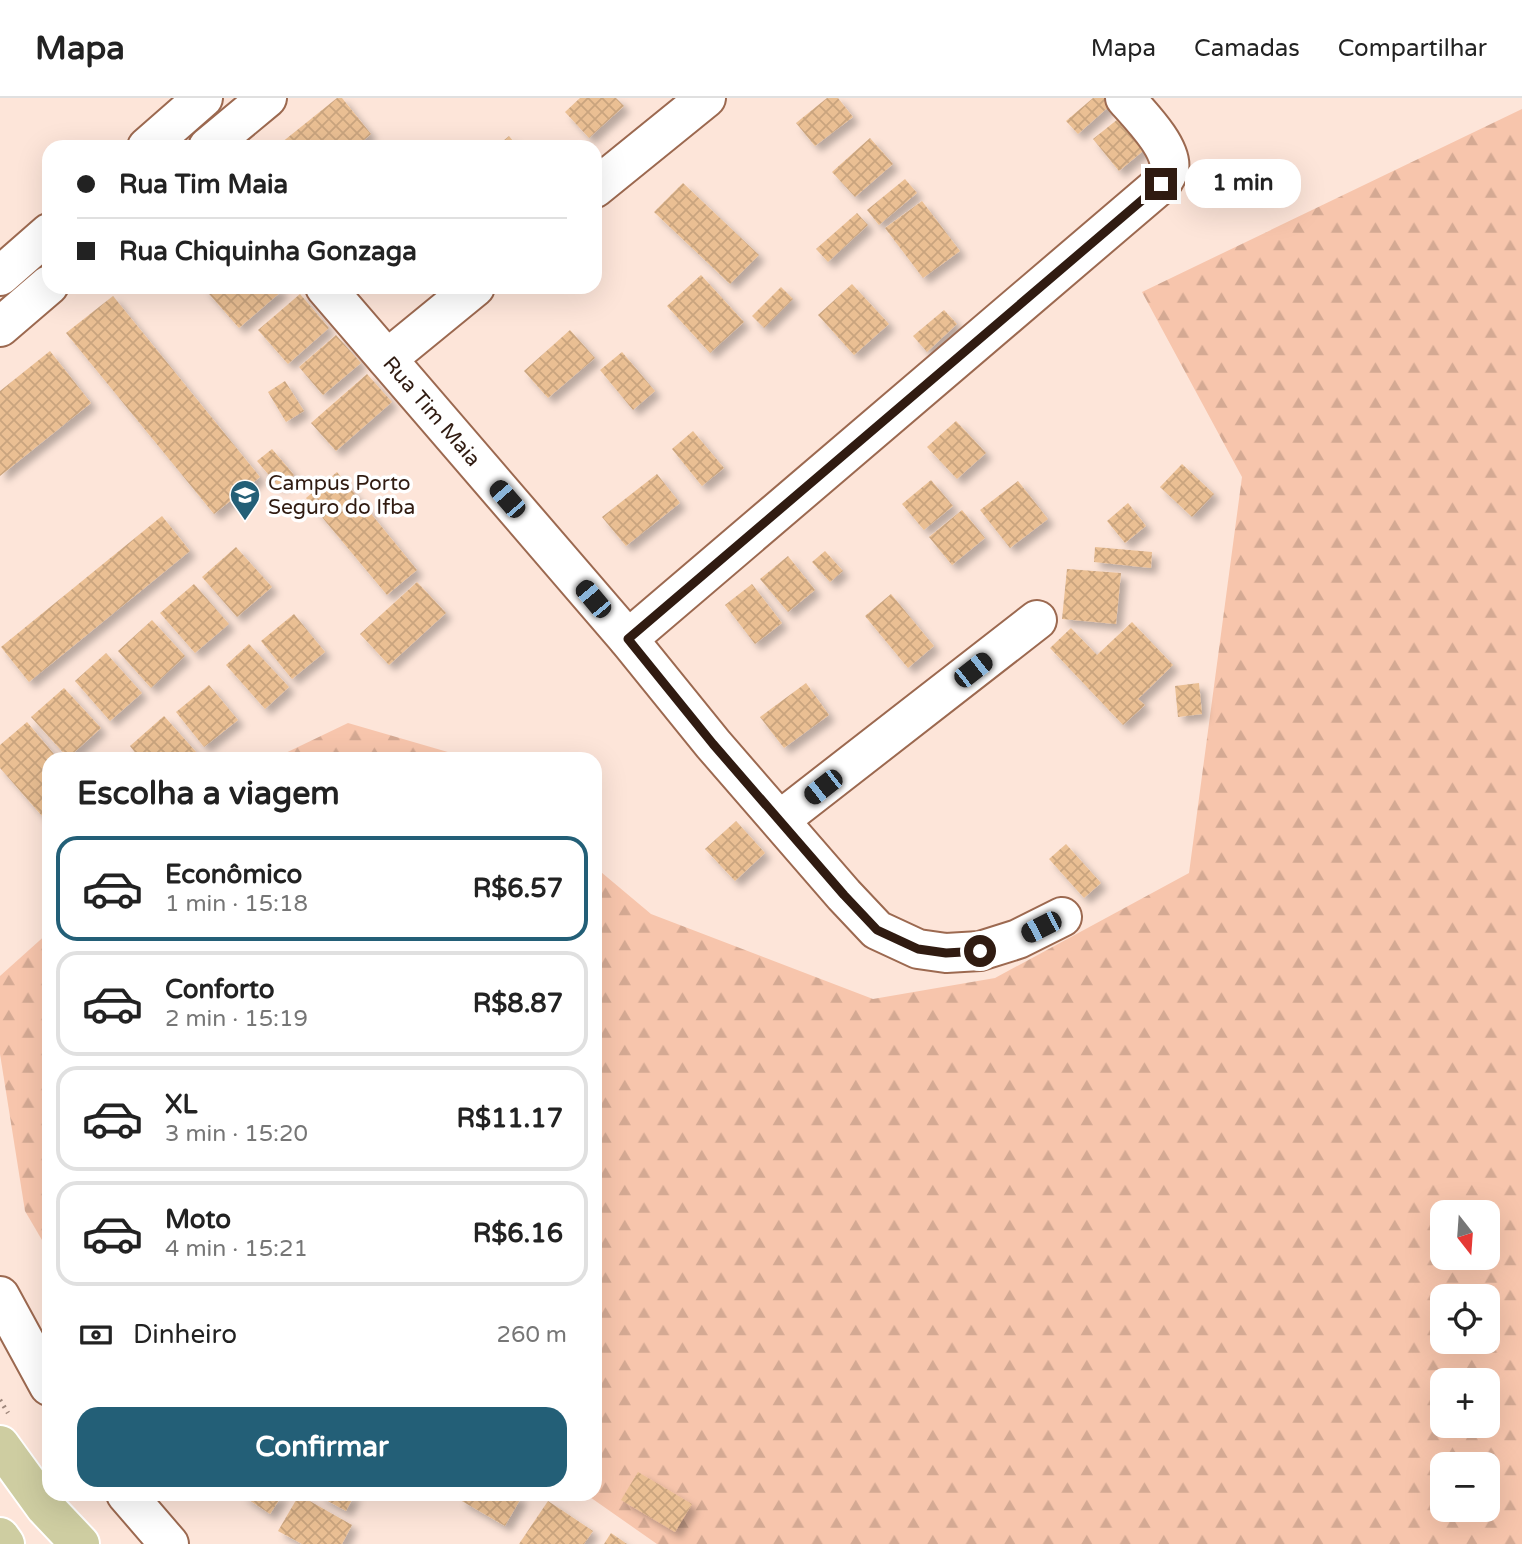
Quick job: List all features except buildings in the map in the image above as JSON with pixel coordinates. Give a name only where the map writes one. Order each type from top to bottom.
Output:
[{"type":"main road","points":[[0,1445],[45,1507],[80,1544]]},
{"type":"main road","points":[[0,1537],[5,1544]]},
{"type":"street","points":[[215,140],[267,98]]},
{"type":"street","points":[[602,182],[706,98]]},
{"type":"street","points":[[628,639],[1161,184],[1170,168],[1167,152],[1125,98]]},
{"type":"street","points":[[155,140],[191,108],[203,140]]},
{"type":"street","points":[[0,276],[42,239]]},
{"type":"street","points":[[0,327],[42,291]]},
{"type":"street","name":"Rua Tim Maia","points":[[330,294],[628,639],[713,744],[877,930],[918,949],[946,953],[980,951],[1018,939],[1062,917]]},
{"type":"street","points":[[387,359],[466,294]]},
{"type":"street","points":[[780,820],[1037,620]]},
{"type":"street","points":[[0,1296],[42,1373]]},
{"type":"street","points":[[132,1501],[169,1544]]},
{"type":"green space","points":[[1522,109],[1522,1544],[657,1544],[596,1501],[602,1501],[602,873],[651,914],[873,999],[995,978],[1189,873],[1242,477],[1142,292]]},
{"type":"green space","points":[[348,723],[448,752],[288,752]]},
{"type":"green space","points":[[42,938],[42,1240],[25,1211],[0,1054],[0,976]]},
{"type":"place","name":"Campus Porto Seguro do Ifba","points":[[245,522]]},
{"type":"route","points":[[980,951],[946,953],[918,949],[877,930],[713,744],[628,639],[1161,184]]}]
